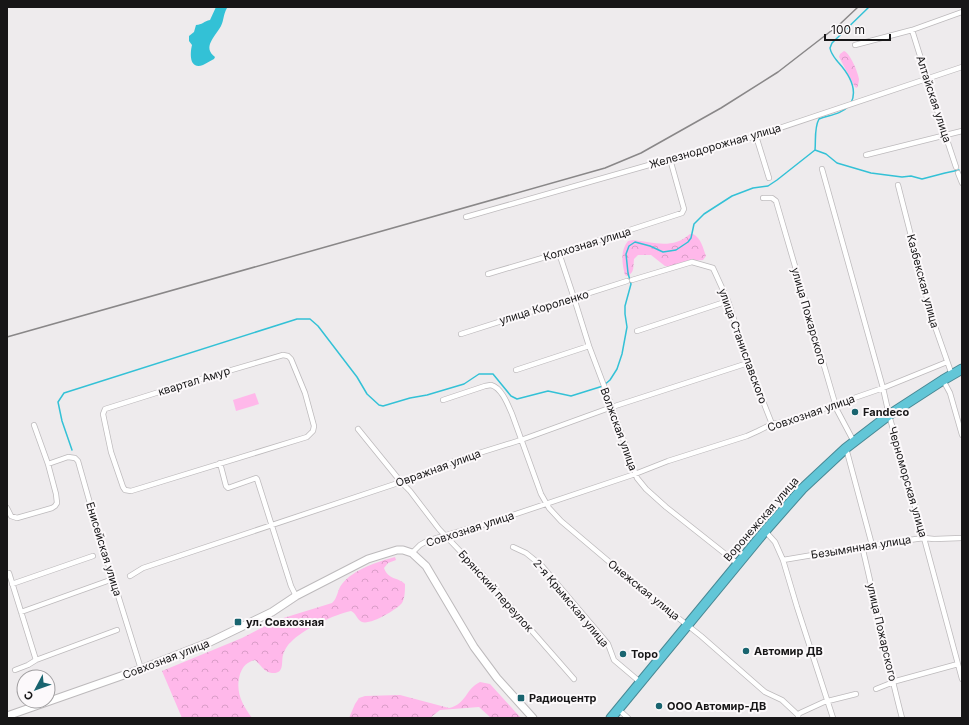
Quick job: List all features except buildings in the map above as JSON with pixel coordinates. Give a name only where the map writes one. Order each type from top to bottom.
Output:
[{"type":"highway","name":"Воронежская улица","points":[[611,718],[765,531],[802,489],[846,448],[889,415],[962,369]]},
{"type":"main road","name":"Совхозная улица","points":[[7,716],[141,669],[216,639],[272,612],[296,596],[368,559],[397,550],[412,553]]},
{"type":"main road","points":[[412,553],[426,566],[474,647],[497,678],[533,718]]},
{"type":"street","points":[[855,45],[912,30],[962,12]]},
{"type":"street","name":"Алтайская улица","points":[[912,30],[926,78],[956,167]]},
{"type":"street","name":"Железнодорожная улица","points":[[466,217],[756,136],[962,67]]},
{"type":"street","points":[[866,155],[962,131]]},
{"type":"street","points":[[756,136],[769,178]]},
{"type":"street","name":"Колхозная улица","points":[[488,274],[559,253],[679,215],[684,212],[670,159]]},
{"type":"street","name":"Черноморская улица","points":[[822,169],[962,679]]},
{"type":"street","points":[[958,173],[962,183]]},
{"type":"street","name":"Казбекская улица","points":[[898,185],[932,318],[952,375]]},
{"type":"street","name":"улица Пожарского","points":[[763,198],[772,198],[776,201],[836,404],[841,419],[854,442]]},
{"type":"street","name":"Волжская улица","points":[[559,253],[589,346],[635,474],[640,483],[666,507],[738,564]]},
{"type":"street","name":"улица Короленко","points":[[461,334],[630,280],[692,262],[713,268]]},
{"type":"street","name":"улица Станиславского","points":[[713,268],[728,301],[748,363],[772,424]]},
{"type":"street","points":[[637,330],[728,301]]},
{"type":"street","points":[[516,370],[589,346]]},
{"type":"street","name":"квартал Амур","points":[[283,355],[288,356],[291,359],[305,393],[314,426],[313,431],[307,437],[220,463],[131,491],[125,490],[111,452],[103,411],[108,408],[194,381],[283,355]]},
{"type":"street","name":"Совхозная улица","points":[[412,553],[420,545],[427,542],[635,474],[668,461],[758,431],[772,424],[785,422],[883,388],[947,362]]},
{"type":"street","name":"Овражная улица","points":[[130,576],[143,568],[401,482],[460,459],[521,440],[612,407],[748,363]]},
{"type":"street","points":[[943,380],[950,393],[962,435]]},
{"type":"street","name":"Онежская улица","points":[[443,400],[485,386],[494,386],[498,388],[508,405],[541,494],[560,521],[712,645],[765,692],[782,700],[798,716]]},
{"type":"street","points":[[7,508],[11,516],[16,518],[55,506],[57,499],[48,464],[34,425]]},
{"type":"street","name":"Брянский переулок","points":[[358,429],[446,536],[482,574],[574,679]]},
{"type":"street","points":[[846,448],[872,545]]},
{"type":"street","name":"Енисейская улица","points":[[48,464],[68,457],[76,458],[78,461],[141,669]]},
{"type":"street","points":[[220,463],[226,486],[228,488],[256,478],[257,479],[291,586],[296,596]]},
{"type":"street","points":[[765,531],[777,544],[783,560],[833,718]]},
{"type":"street","name":"Безымянная улица","points":[[783,560],[862,546],[924,538],[962,538]]},
{"type":"street","name":"улица Пожарского","points":[[862,546],[902,718]]},
{"type":"street","name":"2-я Крымская улица","points":[[513,547],[526,553],[542,566],[608,644],[614,660],[640,682]]},
{"type":"street","points":[[12,584],[93,556]]},
{"type":"street","points":[[9,574],[36,660]]},
{"type":"street","points":[[21,612],[113,579]]},
{"type":"street","points":[[15,670],[36,660],[117,630]]},
{"type":"street","points":[[876,689],[958,664]]},
{"type":"street","points":[[798,716],[828,701],[856,694]]},
{"type":"street","points":[[618,709],[628,718]]},
{"type":"green space","points":[[844,51],[851,59],[857,72],[859,82],[857,88],[855,87],[839,57]]},
{"type":"green space","points":[[690,234],[696,236],[701,244],[706,256],[703,260],[688,261],[670,267],[665,266],[651,255],[638,255],[634,259],[633,269],[630,275],[625,275],[623,253],[625,245],[628,241],[633,240],[662,244],[676,242]]},
{"type":"green space","points":[[255,393],[259,404],[236,411],[233,400]]},
{"type":"green space","points":[[395,557],[396,560],[388,563],[384,568],[388,575],[405,584],[403,601],[394,609],[377,619],[366,622],[360,621],[351,611],[336,615],[319,623],[296,637],[289,644],[282,658],[282,667],[279,672],[267,672],[255,660],[248,663],[244,667],[240,674],[238,686],[242,703],[252,718],[182,718],[162,671],[242,638],[277,620],[332,603],[342,584],[353,574],[373,564]]},
{"type":"green space","points":[[480,682],[490,684],[521,718],[491,718],[479,707],[440,710],[430,718],[349,718],[359,698],[365,696],[400,695],[449,708],[455,706],[463,700],[471,688]]},
{"type":"water","points":[[216,7],[227,8],[223,22],[210,46],[211,53],[215,57],[203,65],[195,65],[191,56],[192,45],[189,41],[189,36],[194,32],[196,25],[210,20]]},
{"type":"waterway","points":[[851,103],[853,98],[853,87],[851,81],[831,52],[830,48],[832,43],[869,7]]},
{"type":"waterway","points":[[72,450],[62,421],[58,402],[64,393],[297,319],[310,319],[318,326],[357,377],[367,394],[379,405],[383,406],[464,384],[479,374],[493,374],[511,396],[517,399],[548,391],[571,396],[603,386],[610,380],[617,369],[622,354],[627,327],[625,306],[631,284],[626,254],[629,246],[635,242],[650,246],[663,252],[676,250],[688,242],[691,238],[694,224],[704,214],[732,196],[753,188],[768,186],[815,150],[816,130],[819,119],[838,113],[849,106]]},
{"type":"waterway","points":[[815,150],[826,154],[837,163],[871,173],[902,177],[911,176],[922,179],[959,170]]},
{"type":"railway","points":[[7,337],[605,168],[641,153],[721,108],[778,72],[840,24],[858,7]]},
{"type":"place","name":"Fandeco","points":[[855,412]]},
{"type":"place","name":"ул. Совхозная","points":[[238,622]]},
{"type":"place","name":"Автомир ДВ","points":[[746,651]]},
{"type":"place","name":"Торо","points":[[623,654]]},
{"type":"place","name":"Радиоцентр","points":[[521,698]]},
{"type":"place","name":"ООО Автомир-ДВ","points":[[659,706]]}]
